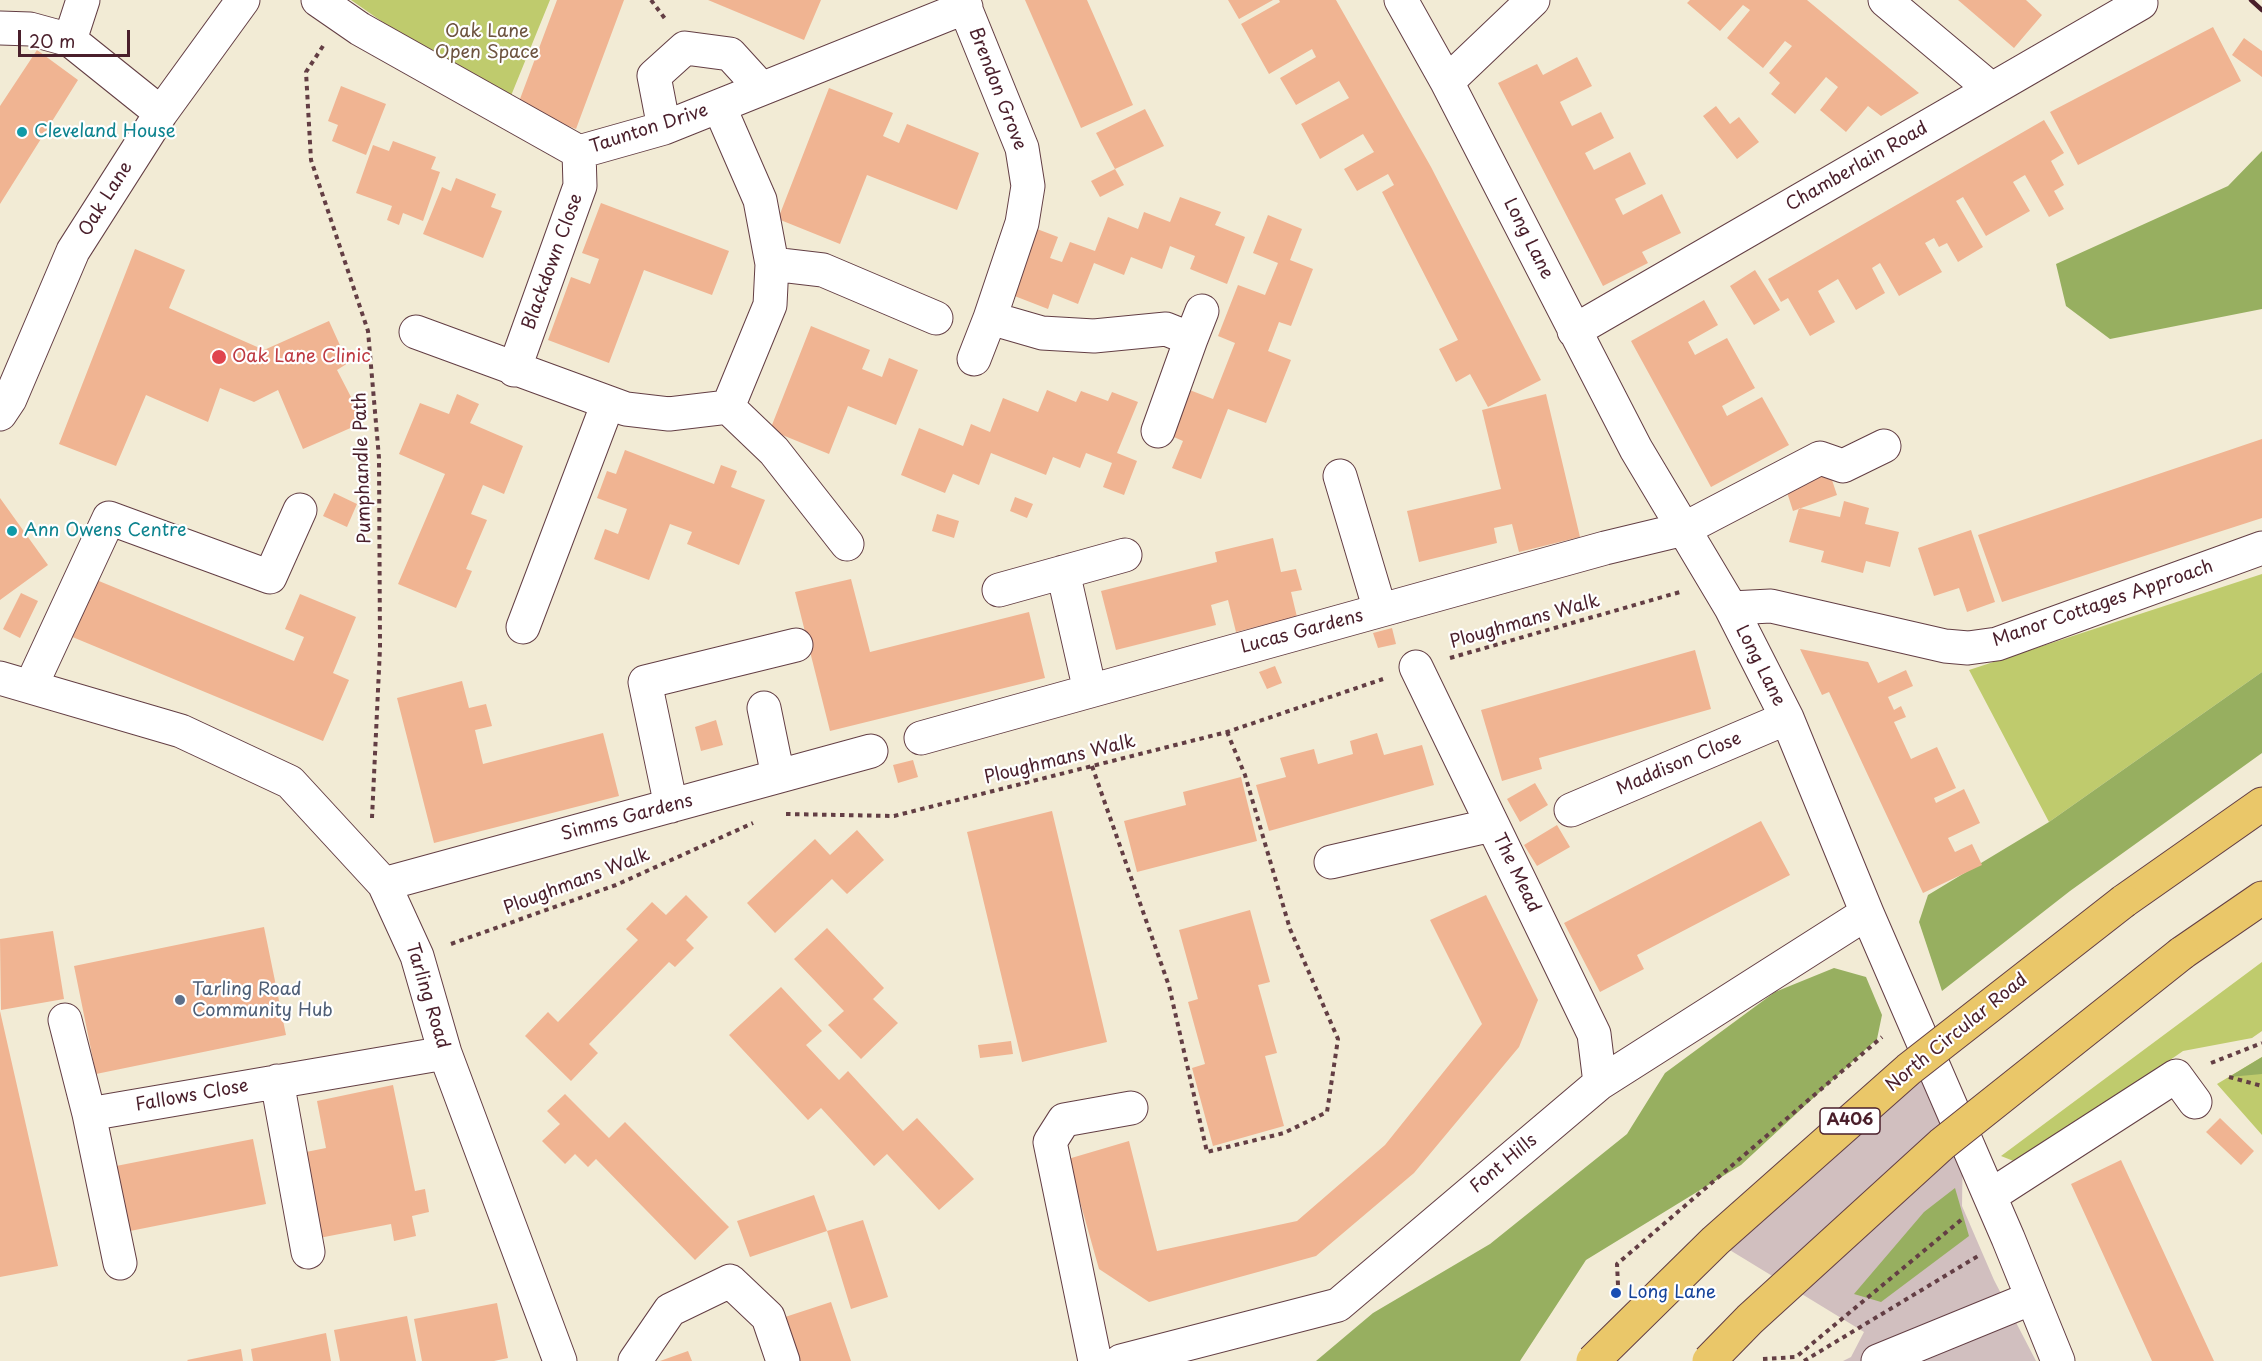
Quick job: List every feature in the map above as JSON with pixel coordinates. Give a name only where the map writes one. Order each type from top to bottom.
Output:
[{"type":"highway","name":"North Circular Road","points":[[1593,1361],[1715,1241],[1909,1069],[2124,901],[2262,804]]},
{"type":"highway","points":[[1709,1361],[1750,1319],[1942,1144],[2182,952],[2262,898]]},
{"type":"street","points":[[70,40],[83,0]]},
{"type":"street","name":"Oak Lane","points":[[0,414],[10,399],[73,251],[161,113],[243,0]]},
{"type":"street","name":"Long Lane","points":[[1401,0],[1447,82],[1636,449],[1723,595],[1787,718],[1867,913],[2008,1238],[2058,1361]]},
{"type":"street","points":[[1447,82],[1533,0]]},
{"type":"street","points":[[1885,0],[1991,89]]},
{"type":"street","name":"Chamberlain Road","points":[[1574,331],[2141,3]]},
{"type":"street","name":"Taunton Drive","points":[[330,8],[360,29],[579,152],[664,128],[964,4]]},
{"type":"street","name":"Brendon Grove","points":[[964,4],[1022,148],[1028,186],[1022,223],[974,359]]},
{"type":"street","points":[[0,28],[30,29],[70,40],[161,113]]},
{"type":"street","points":[[664,128],[654,76],[685,48],[730,54],[761,88]]},
{"type":"street","points":[[718,106],[760,200],[772,264],[770,305],[728,407]]},
{"type":"street","name":"Blackdown Close","points":[[514,370],[580,186],[579,152]]},
{"type":"street","points":[[772,264],[823,270],[936,318]]},
{"type":"street","points":[[990,318],[1042,333],[1094,336],[1197,325],[1158,431]]},
{"type":"street","points":[[416,332],[514,370],[626,409],[669,414],[728,407]]},
{"type":"street","points":[[523,627],[608,403]]},
{"type":"street","points":[[728,407],[774,451],[848,544]]},
{"type":"street","name":"Lucas Gardens","points":[[921,738],[1605,548],[1684,529],[1820,458],[1843,466],[1884,446]]},
{"type":"street","points":[[1340,476],[1380,610]]},
{"type":"street","points":[[15,682],[109,518],[270,577],[300,510]]},
{"type":"street","name":"Manor Cottages Approach","points":[[1723,595],[1945,646],[1968,648],[1997,644],[2262,548]]},
{"type":"street","points":[[999,590],[1125,555]]},
{"type":"street","points":[[1063,572],[1090,691]]},
{"type":"street","points":[[670,806],[645,682],[796,645]]},
{"type":"street","name":"The Mead","points":[[1416,667],[1594,1034],[1600,1083]]},
{"type":"street","name":"Tarling Road","points":[[15,682],[181,731],[290,782],[376,876],[417,956],[445,1053],[560,1361]]},
{"type":"street","points":[[764,708],[778,776]]},
{"type":"street","name":"Maddison Close","points":[[1570,810],[1787,718]]},
{"type":"street","name":"Simms Gardens","points":[[376,876],[670,806],[871,751]]},
{"type":"street","points":[[1331,862],[1492,825]]},
{"type":"street","name":"Font Hills","points":[[1121,1361],[1338,1305],[1600,1083],[1867,913]]},
{"type":"street","points":[[65,1020],[89,1114],[120,1263]]},
{"type":"street","name":"Fallows Close","points":[[89,1114],[445,1053]]},
{"type":"street","points":[[1990,1196],[2176,1076],[2195,1102]]},
{"type":"street","points":[[277,1081],[308,1252]]},
{"type":"street","points":[[1095,1361],[1050,1142],[1064,1120],[1131,1108]]},
{"type":"street","points":[[635,1361],[670,1310],[730,1281],[768,1317],[783,1361]]},
{"type":"street","points":[[1878,1361],[2032,1298]]},
{"type":"path","name":"Pumphandle Path","points":[[330,8],[306,72],[311,160],[368,331],[379,458],[380,648],[376,876]]},
{"type":"path","name":"Ploughmans Walk","points":[[774,813],[894,816],[1227,732],[1416,667],[1723,595]]},
{"type":"path","points":[[1092,766],[1169,986],[1207,1152],[1218,1150],[1284,1133],[1327,1112],[1338,1039],[1290,929],[1245,776],[1227,732]]},
{"type":"path","name":"Ploughmans Walk","points":[[417,956],[616,885],[764,818]]},
{"type":"path","points":[[1621,1331],[1617,1264],[1911,1012]]},
{"type":"path","points":[[2229,1077],[2262,1086]]},
{"type":"path","points":[[1753,1359],[1796,1357],[1990,1196]]},
{"type":"path","points":[[1804,1361],[2008,1238]]},
{"type":"shaded area","points":[[1928,1053],[1963,1137],[1962,1206],[1994,1280],[2036,1361],[1843,1361],[1851,1357],[1864,1332],[1715,1241]]},
{"type":"green space","name":"Oak Lane Open Space","points":[[351,0],[550,0],[506,108]]},
{"type":"green space","points":[[2262,151],[2262,309],[2110,339],[2066,306],[2056,264],[2228,186]]},
{"type":"green space","points":[[2262,574],[2262,672],[2049,822],[1969,670]]},
{"type":"green space","points":[[2262,672],[2262,753],[2070,891],[1942,991],[1919,922],[1928,895],[2049,822]]},
{"type":"green space","points":[[2262,962],[2262,1031],[2252,1038],[2183,1051],[2021,1164],[2001,1156]]},
{"type":"green space","points":[[1834,968],[1866,977],[1882,1015],[1877,1039],[1741,1165],[1586,1260],[1520,1361],[1316,1361],[1373,1313],[1490,1244],[1627,1134],[1665,1073],[1775,992]]},
{"type":"green space","points":[[2262,1057],[2262,1135],[2217,1084]]},
{"type":"green space","points":[[2262,1057],[2262,1074],[2229,1077]]},
{"type":"green space","points":[[1955,1188],[1969,1236],[1881,1302],[1854,1294],[1924,1212]]},
{"type":"building","points":[[557,0],[624,0],[576,129],[517,107]]},
{"type":"building","points":[[708,0],[821,0],[804,40]]},
{"type":"building","points":[[1025,0],[1087,0],[1133,105],[1081,128]]},
{"type":"building","points":[[1228,0],[1273,0],[1239,19]]},
{"type":"building","points":[[1279,0],[1336,0],[1431,167],[1541,380],[1488,407],[1470,374],[1456,382],[1439,349],[1458,340],[1382,192],[1394,185],[1388,174],[1357,191],[1344,169],[1374,152],[1363,134],[1320,159],[1301,124],[1349,98],[1339,81],[1296,105],[1280,78],[1316,57],[1312,49],[1269,74],[1241,24],[1280,2]]},
{"type":"building","points":[[1690,0],[1807,0],[1919,93],[1881,116],[1868,106],[1846,132],[1820,110],[1838,87],[1826,77],[1795,114],[1771,94],[1780,83],[1769,73],[1792,46],[1785,41],[1763,68],[1727,38],[1750,10],[1743,5],[1720,31],[1687,3]]},
{"type":"building","points":[[1958,0],[2026,0],[2042,15],[2014,48]]},
{"type":"building","points":[[2213,27],[2241,81],[2078,165],[2050,112]]},
{"type":"building","points":[[2244,38],[2262,51],[2262,77],[2232,55]]},
{"type":"building","name":"Cleveland House","points":[[37,50],[78,80],[0,204],[0,106]]},
{"type":"building","points":[[1577,57],[1592,86],[1560,102],[1572,126],[1601,112],[1614,138],[1585,153],[1594,170],[1630,152],[1646,184],[1615,199],[1623,215],[1662,194],[1681,233],[1642,252],[1648,263],[1603,286],[1498,83],[1537,64],[1543,75]]},
{"type":"building","points":[[341,86],[386,104],[366,155],[332,141],[338,125],[328,121]]},
{"type":"building","points":[[829,88],[893,113],[883,136],[899,143],[907,124],[979,153],[957,210],[867,175],[840,244],[778,219]]},
{"type":"building","points":[[1716,106],[1730,124],[1739,117],[1759,142],[1737,159],[1703,116]]},
{"type":"building","points":[[1145,109],[1164,146],[1115,169],[1096,133]]},
{"type":"building","points":[[2044,120],[2064,153],[2051,161],[2064,185],[2054,191],[2064,209],[2049,217],[2025,175],[2013,182],[2030,211],[1986,236],[1963,197],[1956,201],[1983,247],[1958,262],[1947,243],[1939,247],[1934,238],[1925,243],[1942,272],[1899,296],[1880,263],[1872,268],[1885,293],[1856,310],[1838,279],[1818,291],[1835,322],[1810,336],[1788,298],[1781,302],[1768,279]]},
{"type":"building","points":[[393,141],[436,157],[431,169],[440,172],[423,221],[403,213],[399,225],[387,220],[392,206],[356,193],[373,145],[389,151]]},
{"type":"building","points":[[1115,169],[1124,185],[1100,197],[1091,181]]},
{"type":"building","points":[[456,178],[496,194],[491,207],[502,211],[483,258],[423,234],[442,187],[451,191]]},
{"type":"building","points":[[1180,197],[1221,212],[1215,225],[1245,237],[1227,284],[1190,269],[1195,256],[1170,246],[1162,269],[1131,257],[1124,275],[1094,263],[1078,304],[1053,294],[1048,309],[1012,295],[1037,229],[1058,237],[1050,258],[1062,262],[1070,242],[1095,251],[1108,217],[1138,229],[1144,212],[1170,222]]},
{"type":"building","points":[[601,203],[729,251],[712,295],[644,270],[609,363],[548,340],[571,277],[590,284],[599,259],[582,253]]},
{"type":"building","points":[[1268,215],[1302,229],[1290,260],[1313,269],[1291,326],[1279,322],[1268,351],[1291,360],[1266,423],[1228,409],[1201,479],[1172,468],[1183,441],[1169,435],[1187,389],[1213,399],[1235,343],[1218,336],[1238,285],[1265,295],[1278,263],[1253,253]]},
{"type":"building","name":"Oak Lane Clinic","points":[[135,249],[185,270],[169,308],[264,350],[329,321],[348,363],[337,370],[364,422],[303,449],[278,390],[254,402],[220,388],[208,422],[146,395],[116,466],[59,444]]},
{"type":"building","points":[[1755,270],[1780,310],[1754,325],[1730,286]]},
{"type":"building","points":[[1704,300],[1718,325],[1688,342],[1695,355],[1727,338],[1755,388],[1722,406],[1727,416],[1762,397],[1789,445],[1711,487],[1631,341]]},
{"type":"building","points":[[811,326],[870,350],[862,369],[882,377],[889,358],[918,370],[896,425],[848,406],[829,454],[770,430]]},
{"type":"building","points":[[1047,390],[1076,402],[1081,391],[1108,401],[1112,392],[1138,402],[1117,453],[1137,461],[1124,495],[1103,487],[1112,463],[1086,453],[1080,468],[1053,457],[1046,475],[991,453],[979,485],[953,474],[945,493],[901,475],[919,428],[963,446],[971,424],[990,432],[1003,398],[1038,412]]},
{"type":"building","points":[[457,394],[479,404],[470,423],[523,446],[504,494],[483,485],[471,514],[487,520],[466,569],[472,571],[456,608],[398,584],[445,474],[399,454],[420,403],[449,414]]},
{"type":"building","points":[[1546,394],[1580,537],[1519,552],[1512,524],[1494,528],[1497,543],[1419,562],[1407,511],[1501,489],[1482,410]]},
{"type":"building","points":[[2262,439],[2262,518],[2002,602],[1978,535]]},
{"type":"building","points":[[625,450],[714,484],[721,465],[737,471],[731,487],[765,500],[739,565],[687,544],[692,532],[670,524],[649,580],[594,559],[605,529],[618,534],[627,509],[597,498],[607,471],[616,474]]},
{"type":"building","points":[[1829,471],[1837,495],[1793,511],[1785,486]]},
{"type":"building","points":[[334,493],[357,504],[347,527],[323,516]]},
{"type":"building","points":[[1015,497],[1033,504],[1027,518],[1010,511]]},
{"type":"building","name":"Ann Owens Centre","points":[[0,498],[48,565],[0,600]]},
{"type":"building","points":[[1844,501],[1869,508],[1865,524],[1899,532],[1890,567],[1866,561],[1863,573],[1821,562],[1824,551],[1789,542],[1799,508],[1840,517]]},
{"type":"building","points":[[937,514],[959,521],[954,538],[932,531]]},
{"type":"building","points":[[1971,530],[1995,602],[1967,612],[1959,588],[1934,596],[1918,548]]},
{"type":"building","points":[[1273,538],[1281,572],[1296,569],[1302,590],[1291,592],[1297,617],[1236,632],[1228,600],[1211,605],[1216,625],[1116,650],[1101,591],[1217,562],[1215,552]]},
{"type":"building","points":[[94,579],[294,661],[304,637],[285,629],[300,594],[356,617],[333,673],[349,680],[323,741],[70,636]]},
{"type":"building","points":[[851,579],[870,652],[1029,612],[1045,678],[830,731],[795,592]]},
{"type":"building","points":[[21,593],[38,601],[20,638],[3,629]]},
{"type":"building","points":[[1392,628],[1396,644],[1378,648],[1373,633]]},
{"type":"building","points":[[1800,649],[1868,662],[1878,683],[1906,670],[1913,686],[1888,697],[1894,710],[1901,706],[1906,717],[1894,722],[1911,759],[1937,747],[1956,788],[1934,798],[1936,803],[1964,789],[1980,823],[1948,838],[1955,852],[1972,844],[1982,865],[1923,893],[1829,692],[1822,695]]},
{"type":"building","points":[[1695,650],[1711,709],[1539,758],[1542,769],[1502,781],[1481,710]]},
{"type":"building","points":[[1275,666],[1282,683],[1267,689],[1259,672]]},
{"type":"building","points":[[462,681],[469,708],[486,704],[492,726],[475,730],[483,764],[603,733],[619,796],[434,843],[397,698]]},
{"type":"building","points":[[716,720],[723,745],[701,751],[695,727]]},
{"type":"building","points":[[1377,733],[1384,755],[1422,745],[1434,785],[1269,831],[1256,785],[1286,777],[1280,758],[1314,749],[1318,764],[1353,754],[1350,741]]},
{"type":"building","points":[[913,760],[918,777],[898,783],[893,765]]},
{"type":"building","points":[[1241,777],[1257,841],[1137,872],[1124,821],[1186,805],[1183,792]]},
{"type":"building","points":[[1535,783],[1548,805],[1520,822],[1507,799]]},
{"type":"building","points":[[1052,811],[1107,1042],[1022,1062],[967,832]]},
{"type":"building","points":[[1761,821],[1790,875],[1637,955],[1644,969],[1600,992],[1564,923]]},
{"type":"building","points":[[1557,825],[1570,847],[1537,866],[1524,845]]},
{"type":"building","points":[[857,830],[884,860],[847,894],[832,879],[775,933],[747,903],[815,839],[830,855]]},
{"type":"building","points":[[686,895],[708,917],[686,940],[694,948],[675,967],[669,962],[589,1044],[598,1053],[571,1081],[525,1036],[548,1012],[558,1022],[638,940],[626,929],[652,902],[666,915]]},
{"type":"building","points":[[1486,895],[1538,1000],[1519,1047],[1414,1173],[1316,1256],[1149,1302],[1099,1269],[1068,1159],[1129,1141],[1157,1251],[1297,1221],[1385,1145],[1482,1024],[1430,920]]},
{"type":"building","points":[[1250,910],[1270,982],[1258,985],[1277,1053],[1265,1056],[1284,1126],[1213,1146],[1192,1068],[1205,1064],[1188,1002],[1198,999],[1179,930]]},
{"type":"building","name":"Tarling Road Community Hub","points":[[264,927],[286,1035],[96,1074],[74,966]]},
{"type":"building","points":[[827,928],[884,988],[873,999],[898,1023],[861,1059],[828,1025],[844,1011],[794,959]]},
{"type":"building","points":[[53,931],[64,999],[1,1010],[0,939]]},
{"type":"building","points":[[781,987],[822,1031],[806,1045],[839,1080],[848,1071],[903,1131],[917,1118],[974,1179],[939,1210],[887,1154],[874,1166],[821,1108],[808,1120],[729,1035]]},
{"type":"building","points":[[0,1011],[58,1266],[0,1277]]},
{"type":"building","points":[[1011,1041],[1013,1054],[980,1058],[978,1045]]},
{"type":"building","points":[[393,1085],[415,1191],[425,1189],[429,1212],[412,1216],[416,1236],[394,1241],[391,1224],[314,1239],[296,1154],[326,1148],[317,1101]]},
{"type":"building","points":[[565,1094],[609,1138],[625,1122],[729,1227],[695,1260],[596,1159],[588,1167],[575,1154],[565,1164],[542,1141],[560,1124],[547,1111]]},
{"type":"building","points":[[2220,1118],[2254,1151],[2241,1165],[2206,1132]]},
{"type":"building","points":[[253,1139],[266,1204],[130,1231],[116,1166]]},
{"type":"building","points":[[2121,1160],[2214,1361],[2152,1361],[2071,1184]]},
{"type":"building","points":[[814,1195],[827,1231],[750,1257],[737,1221]]},
{"type":"building","points":[[863,1220],[888,1297],[851,1309],[827,1231]]},
{"type":"building","points":[[831,1302],[851,1361],[797,1361],[782,1318]]},
{"type":"building","points":[[497,1303],[508,1358],[494,1361],[422,1361],[414,1319]]},
{"type":"building","points":[[407,1316],[416,1361],[340,1361],[334,1330]]},
{"type":"building","points":[[326,1333],[331,1361],[253,1361],[251,1349]]},
{"type":"building","points":[[241,1349],[243,1361],[187,1360]]},
{"type":"building","points":[[688,1351],[692,1361],[660,1361]]},
{"type":"railway","points":[[2251,0],[2262,10]]},
{"type":"place","name":"Cleveland House","points":[[22,132]]},
{"type":"place","name":"Oak Lane Clinic","points":[[219,357]]},
{"type":"place","name":"Ann Owens Centre","points":[[12,531]]},
{"type":"place","name":"Tarling Road Community Hub","points":[[180,1000]]},
{"type":"place","name":"Long Lane","points":[[1616,1293]]}]
